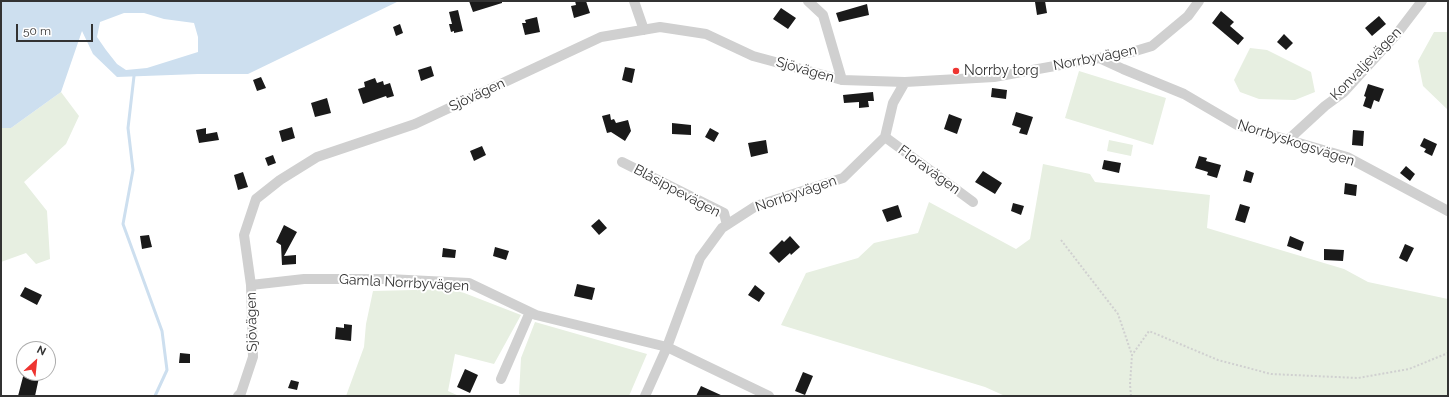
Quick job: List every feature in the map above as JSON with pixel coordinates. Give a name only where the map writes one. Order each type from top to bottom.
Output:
[{"type":"street","points":[[634,1],[644,30]]},
{"type":"street","points":[[808,1],[823,15],[842,80]]},
{"type":"street","name":"Norrbyvägen","points":[[904,82],[994,77],[1132,52],[1152,46],[1188,16],[1199,1]]},
{"type":"street","name":"Konvaljevägen","points":[[1288,140],[1324,106],[1344,92],[1396,35],[1422,1]]},
{"type":"street","name":"Sjövägen","points":[[238,396],[241,393],[253,357],[251,285],[244,235],[256,199],[280,180],[317,157],[415,124],[601,37],[660,27],[706,34],[753,56],[842,80],[904,82]]},
{"type":"street","name":"Norrbyskogsvägen","points":[[1099,58],[1184,94],[1237,125],[1347,157],[1448,211]]},
{"type":"street","points":[[885,137],[893,103],[904,82]]},
{"type":"street","name":"Norrbyvägen","points":[[646,396],[667,347],[700,258],[722,228],[756,206],[842,178],[885,137]]},
{"type":"street","name":"Floravägen","points":[[885,137],[973,202]]},
{"type":"street","name":"Blåsippevägen","points":[[622,162],[724,213],[727,225]]},
{"type":"street","name":"Gamla Norrbyvägen","points":[[251,285],[304,279],[388,279],[469,283],[536,315],[667,347],[768,396]]},
{"type":"street","points":[[501,379],[530,312]]},
{"type":"path","points":[[1061,240],[1118,314],[1132,355],[1130,384],[1131,396]]},
{"type":"path","points":[[1132,355],[1149,331],[1218,360],[1271,374],[1358,378],[1409,370],[1448,353]]},
{"type":"shaded area","points":[[1434,32],[1448,32],[1448,110],[1423,86],[1418,61]]},
{"type":"shaded area","points":[[1250,48],[1267,50],[1311,72],[1315,92],[1295,100],[1259,99],[1240,92],[1234,80]]},
{"type":"shaded area","points":[[1079,71],[1166,98],[1153,145],[1065,118]]},
{"type":"shaded area","points":[[61,92],[79,116],[66,144],[24,182],[47,211],[50,259],[36,264],[26,253],[1,262],[1,128],[11,128]]},
{"type":"shaded area","points":[[1109,140],[1133,145],[1131,156],[1107,151]]},
{"type":"shaded area","points":[[1043,164],[1090,174],[1095,182],[1210,195],[1207,228],[1344,269],[1368,282],[1448,299],[1448,396],[1005,396],[985,387],[781,325],[806,273],[858,258],[874,243],[918,233],[929,202],[1016,249],[1030,239]]},
{"type":"shaded area","points":[[454,289],[521,315],[494,364],[455,354],[448,391],[459,396],[346,396],[364,347],[366,324],[373,291]]},
{"type":"shaded area","points":[[535,322],[647,354],[629,396],[523,396],[519,394],[521,358]]},
{"type":"water","points":[[1,1],[399,1],[248,74],[117,77],[93,54],[82,31],[61,92],[11,128],[1,128]],"holes":[[[124,13],[144,13],[164,19],[194,23],[198,37],[198,52],[147,68],[126,70],[117,64],[97,37],[100,22]]]},
{"type":"building","points":[[469,1],[502,1],[502,3],[473,12]]},
{"type":"building","points":[[575,1],[586,1],[590,13],[574,18],[571,6],[576,5]]},
{"type":"building","points":[[1045,1],[1047,13],[1037,15],[1035,2]]},
{"type":"building","points":[[867,4],[869,15],[839,22],[836,13]]},
{"type":"building","points":[[781,8],[796,18],[788,29],[773,19]]},
{"type":"building","points":[[458,10],[463,31],[454,33],[454,31],[451,32],[449,24],[452,24],[449,12]]},
{"type":"building","points":[[1221,11],[1234,22],[1230,26],[1244,38],[1238,45],[1212,23]]},
{"type":"building","points":[[1379,16],[1386,24],[1372,36],[1365,28]]},
{"type":"building","points":[[537,17],[540,32],[525,35],[522,23],[526,23],[525,20]]},
{"type":"building","points":[[400,24],[403,33],[396,36],[393,27]]},
{"type":"building","points":[[1284,34],[1293,43],[1286,50],[1277,42]]},
{"type":"building","points":[[431,66],[434,76],[421,81],[418,70]]},
{"type":"building","points":[[625,67],[635,69],[632,83],[622,80]]},
{"type":"building","points":[[261,77],[266,88],[257,91],[253,80]]},
{"type":"building","points":[[375,78],[377,83],[383,81],[384,85],[390,83],[394,96],[387,98],[386,96],[363,104],[358,89],[365,87],[364,82]]},
{"type":"building","points":[[1368,84],[1384,89],[1379,102],[1374,100],[1371,109],[1363,106],[1366,97],[1364,96]]},
{"type":"building","points":[[992,88],[1007,90],[1006,99],[991,97]]},
{"type":"building","points":[[873,92],[874,101],[868,101],[869,107],[859,108],[859,102],[844,103],[843,95]]},
{"type":"building","points":[[327,98],[331,113],[315,117],[311,103]]},
{"type":"building","points":[[1016,112],[1033,117],[1027,135],[1019,133],[1021,128],[1012,125]]},
{"type":"building","points":[[610,114],[611,120],[614,119],[616,123],[628,120],[631,131],[625,141],[611,132],[607,133],[602,116]]},
{"type":"building","points":[[949,114],[962,119],[957,134],[944,129]]},
{"type":"building","points":[[672,123],[691,125],[691,135],[672,134]]},
{"type":"building","points":[[292,127],[295,138],[282,142],[279,131]]},
{"type":"building","points":[[206,128],[206,134],[217,132],[219,140],[199,143],[196,130]]},
{"type":"building","points":[[710,128],[719,133],[714,142],[705,137]]},
{"type":"building","points":[[1353,130],[1364,131],[1363,146],[1352,145]]},
{"type":"building","points":[[1424,138],[1437,144],[1432,156],[1424,152],[1426,149],[1420,146]]},
{"type":"building","points":[[766,140],[768,153],[751,157],[748,143]]},
{"type":"building","points":[[482,146],[486,155],[474,161],[470,151]]},
{"type":"building","points":[[273,155],[276,163],[268,166],[265,158]]},
{"type":"building","points":[[1199,156],[1207,158],[1206,161],[1221,165],[1217,178],[1207,175],[1208,172],[1195,168]]},
{"type":"building","points":[[1104,160],[1121,163],[1119,173],[1102,169]]},
{"type":"building","points":[[1406,166],[1415,174],[1410,181],[1400,173]]},
{"type":"building","points":[[1246,170],[1254,173],[1251,183],[1243,181]]},
{"type":"building","points":[[983,171],[1002,183],[995,194],[975,182]]},
{"type":"building","points":[[243,172],[248,187],[238,190],[234,175]]},
{"type":"building","points":[[1345,183],[1357,185],[1356,196],[1344,194]]},
{"type":"building","points":[[1013,203],[1024,206],[1021,215],[1011,211]]},
{"type":"building","points":[[1240,204],[1250,207],[1245,223],[1235,220]]},
{"type":"building","points":[[898,205],[902,217],[887,222],[882,210]]},
{"type":"building","points":[[599,219],[607,228],[599,235],[591,226]]},
{"type":"building","points":[[284,225],[297,232],[284,256],[296,255],[296,264],[282,265],[281,245],[276,242]]},
{"type":"building","points":[[149,235],[152,247],[142,249],[140,236]]},
{"type":"building","points":[[790,236],[800,247],[791,255],[790,253],[779,263],[769,253],[782,240],[784,242]]},
{"type":"building","points":[[1290,236],[1304,242],[1301,251],[1287,246]]},
{"type":"building","points":[[1405,244],[1414,248],[1407,262],[1399,258]]},
{"type":"building","points":[[495,247],[509,251],[506,260],[493,256]]},
{"type":"building","points":[[443,248],[456,250],[455,258],[442,257]]},
{"type":"building","points":[[1324,249],[1344,250],[1343,261],[1324,260]]},
{"type":"building","points":[[577,284],[595,288],[592,300],[574,296]]},
{"type":"building","points":[[755,285],[765,293],[759,302],[748,295]]},
{"type":"building","points":[[25,287],[42,295],[37,305],[20,296]]},
{"type":"building","points":[[344,324],[352,325],[351,341],[335,339],[336,327],[344,328]]},
{"type":"building","points":[[180,353],[190,354],[190,363],[179,363]]},
{"type":"building","points":[[465,369],[478,375],[470,393],[457,387]]},
{"type":"building","points":[[803,372],[813,376],[805,395],[795,391]]},
{"type":"building","points":[[291,380],[299,382],[297,390],[288,388]]},
{"type":"building","points":[[22,381],[38,381],[35,396],[18,396]]},
{"type":"building","points":[[701,386],[723,396],[696,396]]},
{"type":"waterway","points":[[134,76],[128,128],[133,170],[123,224],[162,331],[167,370],[155,396]]},
{"type":"place","name":"Norrby torg","points":[[956,71]]}]
